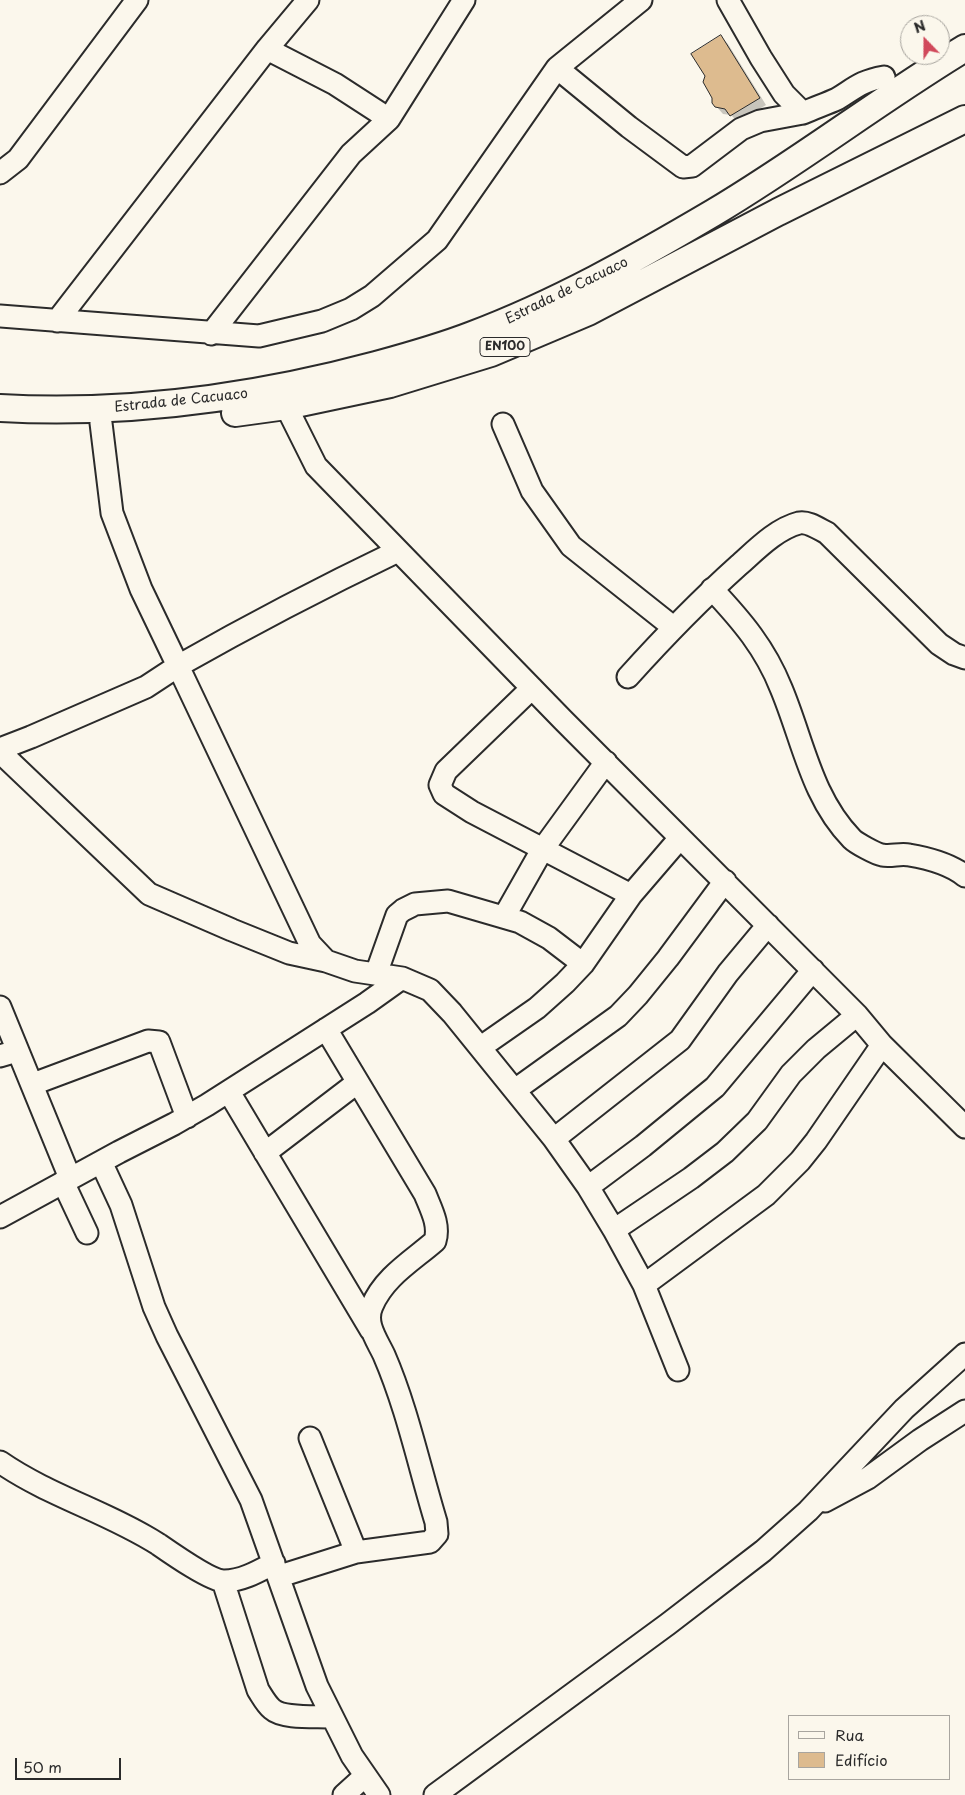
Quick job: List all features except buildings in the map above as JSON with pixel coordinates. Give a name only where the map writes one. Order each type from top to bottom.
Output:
[{"type":"main road","name":"Estrada de Cacuaco","points":[[0,408],[72,410],[141,407],[213,400],[280,388],[346,373],[472,335],[596,280],[715,212],[794,162],[965,48]]},
{"type":"main road","name":"Estrada de Cacuaco","points":[[0,422],[101,423],[194,419],[286,406],[390,384],[490,353],[588,312],[778,212],[965,119]]},
{"type":"street","points":[[0,173],[18,160],[137,0]]},
{"type":"street","points":[[57,321],[267,49],[308,0]]},
{"type":"street","points":[[211,334],[351,154],[389,119],[464,0]]},
{"type":"street","points":[[0,316],[211,334],[259,336],[322,321],[351,309],[372,296],[437,240],[557,68],[641,0]]},
{"type":"street","points":[[728,0],[784,94],[803,113]]},
{"type":"street","points":[[267,49],[335,84],[389,119]]},
{"type":"street","points":[[557,68],[682,167],[692,166],[742,128],[760,121],[803,113],[836,99],[869,80],[884,78]]},
{"type":"street","points":[[286,406],[316,466],[532,688],[813,970],[857,1015],[882,1045],[965,1128]]},
{"type":"street","points":[[101,423],[112,513],[141,589],[310,944],[326,961]]},
{"type":"street","points":[[503,424],[532,491],[571,546],[673,627]]},
{"type":"street","points":[[628,677],[673,627],[712,589],[779,532],[800,523],[812,525],[827,533],[939,644],[954,654],[965,658]]},
{"type":"street","points":[[398,550],[318,589],[241,630],[178,666],[146,687],[0,750],[149,894],[289,952],[326,961],[355,971],[402,978],[430,990],[452,1013],[515,1090],[554,1139],[588,1187],[644,1285],[678,1370]]},
{"type":"street","points":[[712,589],[741,619],[757,641],[781,688],[815,785],[836,819],[853,841],[882,855],[907,854],[955,868],[965,876]]},
{"type":"street","points":[[532,688],[446,771],[440,785],[444,794],[472,812],[542,850],[631,895]]},
{"type":"street","points":[[504,917],[542,850],[606,762]]},
{"type":"street","points":[[481,1048],[551,996],[583,964],[631,895],[680,838]]},
{"type":"street","points":[[515,1090],[618,1016],[668,958],[725,881]]},
{"type":"street","points":[[376,974],[397,915],[416,904],[448,901],[520,922],[549,938],[583,964]]},
{"type":"street","points":[[554,1139],[680,1040],[728,973],[768,925]]},
{"type":"street","points":[[588,1187],[643,1146],[715,1087],[813,970]]},
{"type":"street","points":[[0,1216],[187,1117],[367,1004],[402,978]]},
{"type":"street","points":[[0,1007],[9,1053],[32,1084],[87,1233]]},
{"type":"street","points":[[614,1230],[691,1178],[725,1152],[757,1121],[792,1074],[816,1049],[857,1015]]},
{"type":"street","points":[[326,1029],[425,1194],[436,1224],[437,1235],[435,1241],[391,1276],[371,1306],[369,1318],[371,1330]]},
{"type":"street","points":[[32,1084],[155,1040],[159,1042],[187,1117]]},
{"type":"street","points":[[644,1285],[766,1195],[800,1162],[882,1045]]},
{"type":"street","points":[[265,1153],[358,1082]]},
{"type":"street","points":[[0,1462],[31,1482],[139,1532],[188,1564],[223,1582],[356,1552],[430,1542],[437,1534],[436,1522],[396,1383],[371,1330],[229,1092]]},
{"type":"street","points":[[101,1162],[121,1204],[133,1236],[154,1307],[167,1336],[245,1485],[331,1717],[352,1756],[379,1795]]},
{"type":"street","points":[[435,1795],[668,1624],[763,1551],[808,1511],[904,1409],[963,1358]]},
{"type":"street","points":[[808,1511],[868,1478],[920,1440],[965,1411]]},
{"type":"street","points":[[310,1438],[356,1552]]},
{"type":"street","points":[[223,1582],[258,1690],[273,1711],[288,1716],[331,1717]]},
{"type":"street","points":[[344,1795],[365,1776]]}]
